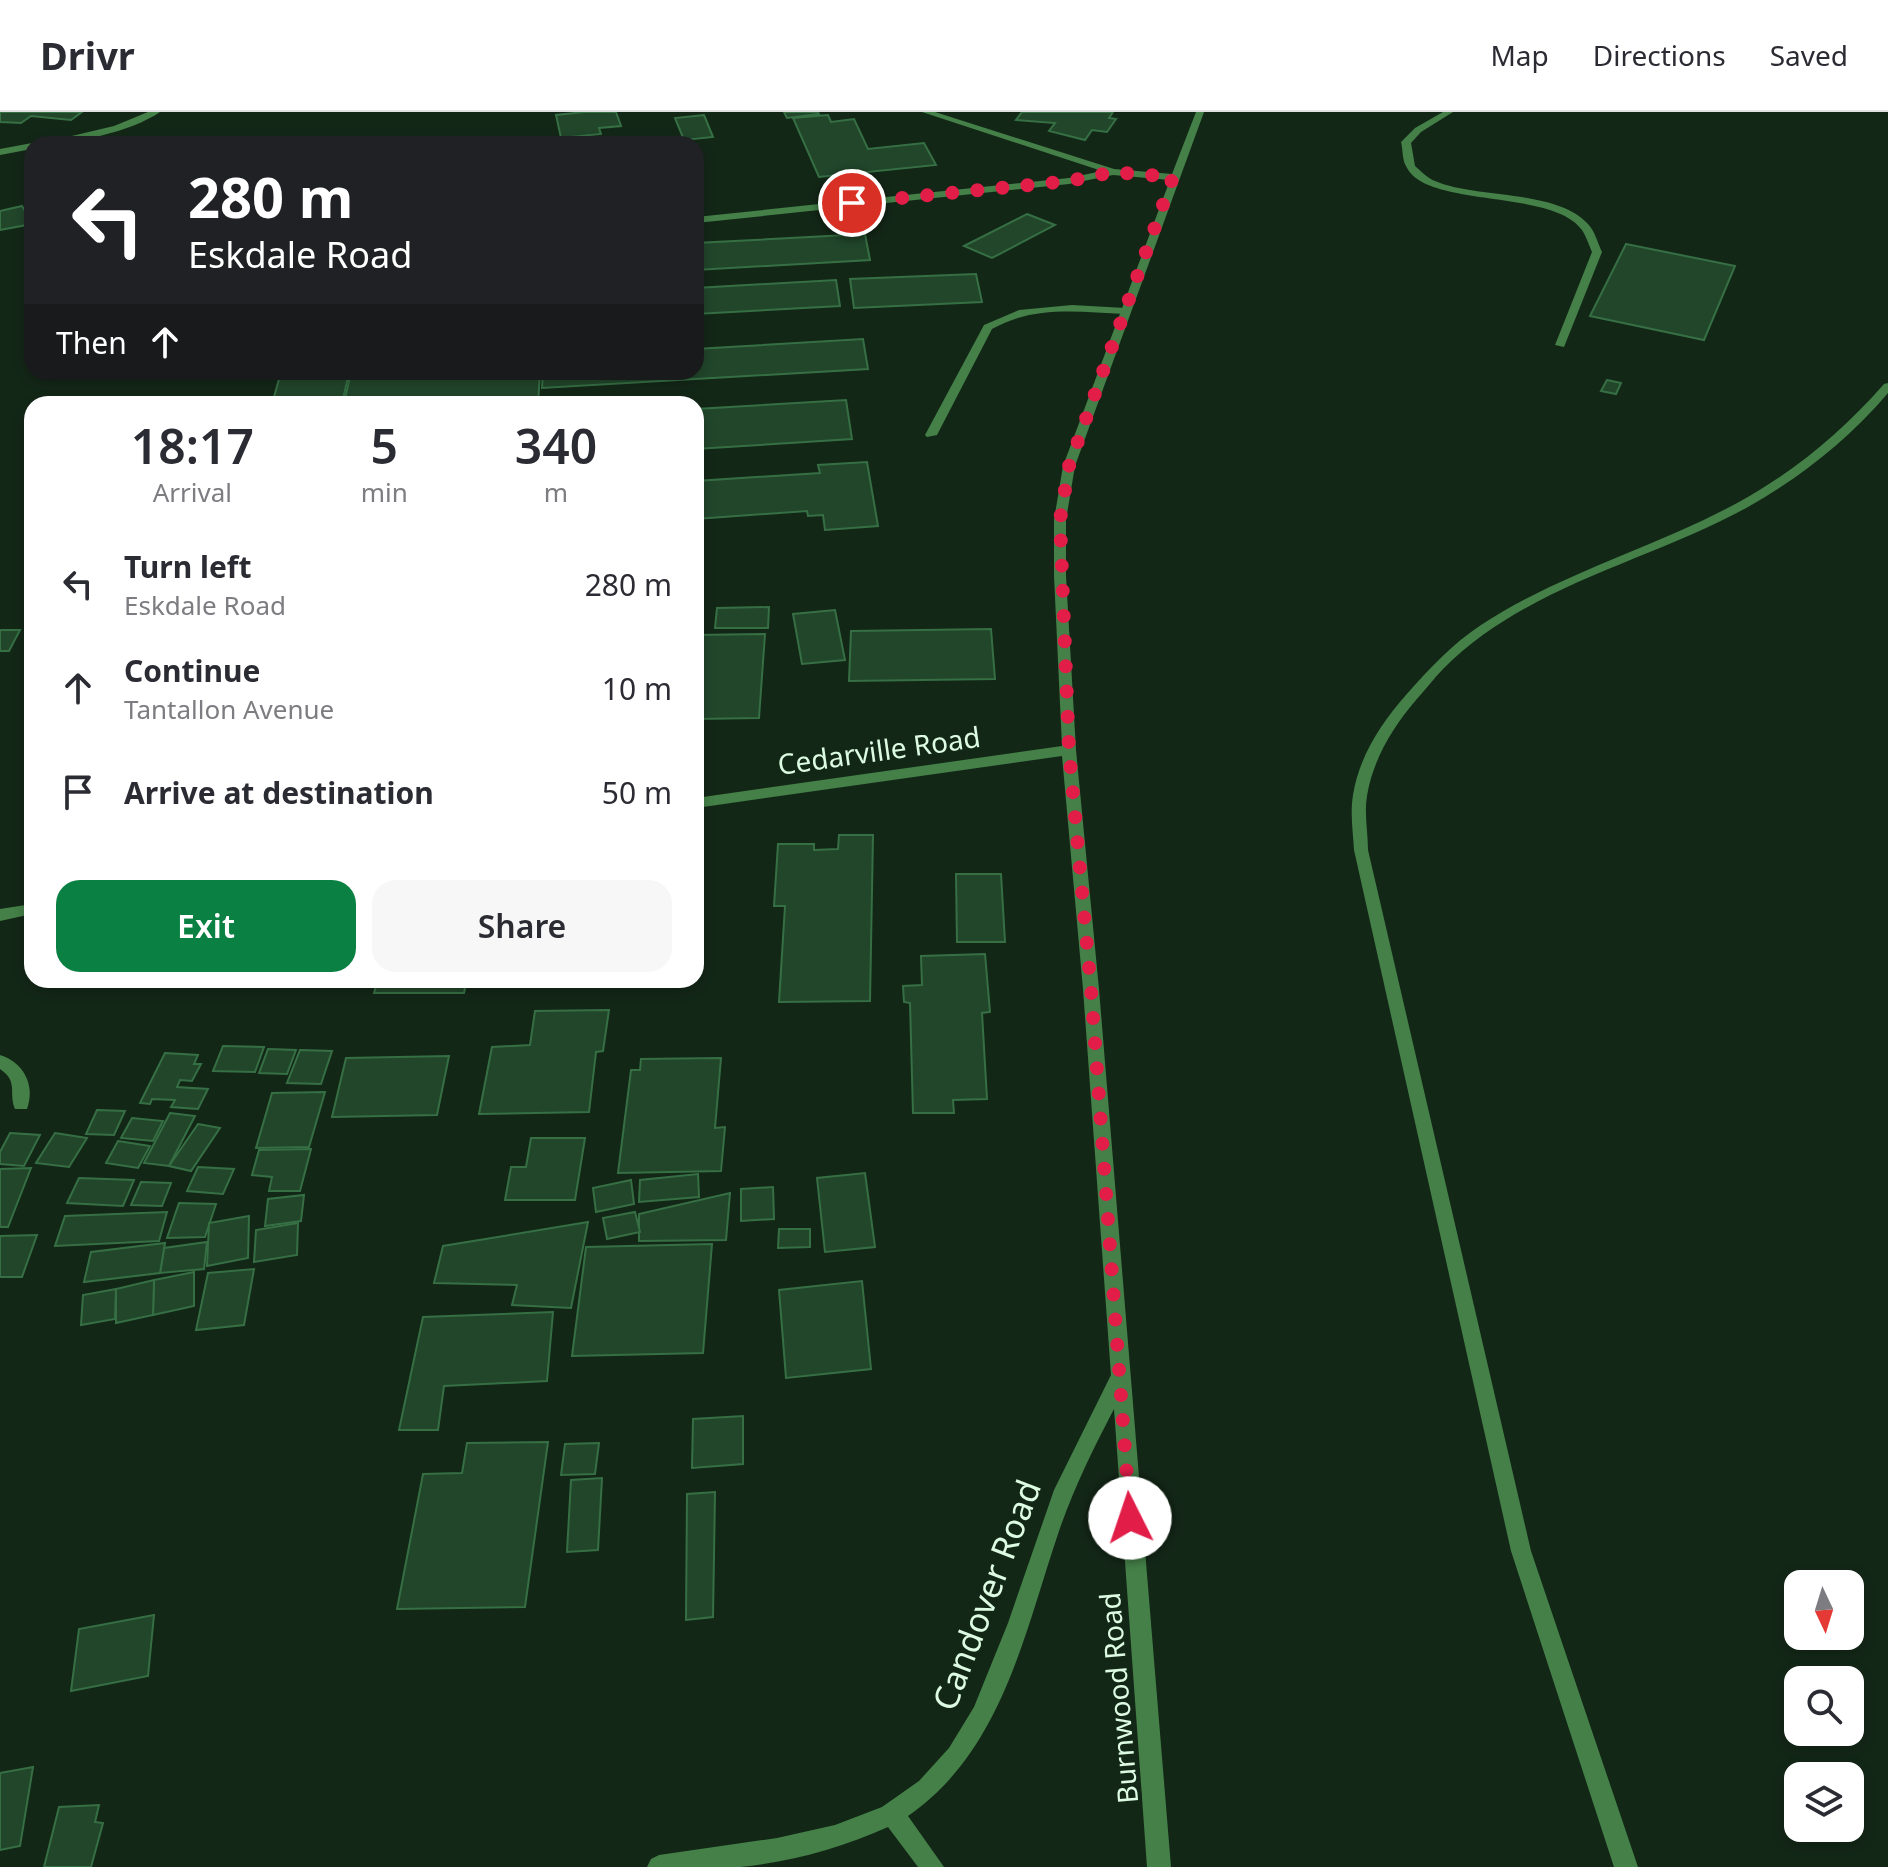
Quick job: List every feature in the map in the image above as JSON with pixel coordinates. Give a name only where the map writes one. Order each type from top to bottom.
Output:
[{"type":"street","points":[[80,136],[117,128],[156,112]]},
{"type":"street","points":[[926,112],[1113,172],[1173,177]]},
{"type":"street","name":"Burnwood Road","points":[[1159,1867],[1091,989],[1069,750],[1060,520],[1069,466],[1173,177],[1200,112]]},
{"type":"street","points":[[1449,112],[1418,130],[1406,142],[1406,163],[1417,178],[1553,207],[1583,224],[1596,241],[1597,252],[1560,345]]},
{"type":"street","points":[[0,152],[24,148]]},
{"type":"street","points":[[704,219],[1069,181],[1113,172]]},
{"type":"street","points":[[931,435],[988,327],[997,320],[1053,308],[1125,311]]},
{"type":"street","points":[[1626,1867],[1521,1551],[1361,850],[1359,796],[1376,743],[1419,683],[1487,624],[1570,580],[1718,515],[1791,476],[1873,404],[1888,386]]},
{"type":"street","name":"Cedarville Road","points":[[704,802],[1069,750]]},
{"type":"street","points":[[0,915],[24,910]]},
{"type":"street","points":[[0,1061],[13,1067],[23,1080],[21,1104]]},
{"type":"street","name":"Candover Road","points":[[659,1867],[841,1835],[892,1814],[935,1781],[982,1717],[1064,1489],[1119,1380]]},
{"type":"street","points":[[892,1814],[932,1867]]},
{"type":"building","points":[[0,112],[82,112],[71,120],[31,116],[21,123],[0,122]]},
{"type":"building","points":[[616,112],[621,126],[599,128],[601,134],[561,136],[556,115]]},
{"type":"building","points":[[784,112],[818,112],[819,114],[787,118]]},
{"type":"building","points":[[1022,112],[1113,112],[1109,118],[1116,119],[1107,132],[1092,130],[1085,140],[1049,131],[1055,123],[1016,120]]},
{"type":"building","points":[[704,115],[713,137],[682,136],[675,118]]},
{"type":"building","points":[[828,115],[831,122],[854,119],[868,149],[924,143],[936,165],[819,177],[793,118]]},
{"type":"building","points":[[22,206],[24,226],[0,230],[0,211]]},
{"type":"building","points":[[1027,214],[1055,225],[992,258],[964,246]]},
{"type":"building","points":[[865,234],[870,260],[704,270],[704,243]]},
{"type":"building","points":[[1626,244],[1735,266],[1704,340],[1590,316]]},
{"type":"building","points":[[976,274],[982,302],[854,308],[850,279]]},
{"type":"building","points":[[836,280],[840,306],[704,314],[704,288]]},
{"type":"building","points":[[863,339],[868,369],[704,379],[704,349]]},
{"type":"building","points":[[279,380],[347,380],[344,396],[274,396]]},
{"type":"building","points":[[349,380],[540,380],[538,396],[346,396]]},
{"type":"building","points":[[542,380],[679,380],[542,388]]},
{"type":"building","points":[[1607,380],[1621,383],[1616,394],[1601,391]]},
{"type":"building","points":[[846,400],[852,439],[704,448],[704,409]]},
{"type":"building","points":[[867,462],[878,526],[825,530],[823,515],[808,516],[807,511],[704,518],[704,480],[820,473],[818,465]]},
{"type":"building","points":[[769,607],[768,628],[715,628],[717,608]]},
{"type":"building","points":[[835,610],[845,660],[802,664],[793,614]]},
{"type":"building","points":[[991,629],[995,679],[849,681],[851,631]]},
{"type":"building","points":[[0,630],[20,630],[9,651],[0,651]]},
{"type":"building","points":[[765,634],[759,718],[704,719],[704,635]]},
{"type":"building","points":[[839,835],[873,835],[870,1001],[779,1002],[785,906],[774,906],[778,844],[814,844],[814,850],[838,849]]},
{"type":"building","points":[[956,874],[1001,874],[1005,942],[957,942]]},
{"type":"building","points":[[985,954],[990,1012],[982,1013],[987,1099],[953,1100],[954,1113],[913,1113],[910,1003],[904,1002],[903,986],[922,985],[921,956]]},
{"type":"building","points":[[376,988],[465,988],[464,993],[374,993]]},
{"type":"building","points":[[609,1010],[603,1051],[596,1052],[589,1112],[479,1114],[492,1047],[530,1045],[535,1011]]},
{"type":"building","points":[[223,1046],[264,1047],[255,1072],[213,1071]]},
{"type":"building","points":[[268,1049],[296,1050],[287,1074],[259,1073]]},
{"type":"building","points":[[300,1050],[332,1051],[321,1084],[287,1083]]},
{"type":"building","points":[[165,1053],[198,1055],[194,1064],[201,1064],[192,1081],[180,1080],[177,1087],[208,1089],[198,1109],[171,1107],[175,1100],[152,1099],[150,1104],[140,1103]]},
{"type":"building","points":[[449,1056],[437,1115],[332,1117],[346,1058]]},
{"type":"building","points":[[721,1058],[715,1128],[725,1127],[721,1171],[618,1173],[631,1070],[640,1070],[641,1059]]},
{"type":"building","points":[[325,1092],[309,1147],[256,1148],[272,1093]]},
{"type":"building","points":[[97,1110],[125,1111],[114,1135],[86,1134]]},
{"type":"building","points":[[170,1113],[195,1116],[169,1166],[144,1163]]},
{"type":"building","points":[[132,1118],[163,1121],[153,1141],[121,1138]]},
{"type":"building","points":[[198,1124],[220,1128],[191,1171],[169,1166]]},
{"type":"building","points":[[10,1133],[40,1135],[24,1166],[0,1164],[0,1152]]},
{"type":"building","points":[[55,1133],[87,1138],[69,1167],[36,1163]]},
{"type":"building","points":[[531,1138],[585,1138],[575,1200],[505,1200],[511,1167],[526,1167]]},
{"type":"building","points":[[118,1141],[150,1146],[138,1168],[106,1163]]},
{"type":"building","points":[[311,1149],[300,1191],[269,1191],[272,1177],[252,1175],[259,1150]]},
{"type":"building","points":[[198,1167],[234,1169],[223,1194],[187,1191]]},
{"type":"building","points":[[31,1168],[8,1227],[0,1227],[0,1169]]},
{"type":"building","points":[[865,1173],[875,1247],[825,1252],[817,1178]]},
{"type":"building","points":[[698,1174],[699,1197],[639,1202],[640,1180]]},
{"type":"building","points":[[79,1178],[134,1180],[123,1206],[67,1203]]},
{"type":"building","points":[[631,1180],[634,1204],[596,1212],[593,1188]]},
{"type":"building","points":[[141,1182],[171,1183],[162,1206],[131,1205]]},
{"type":"building","points":[[773,1187],[774,1219],[741,1221],[741,1189]]},
{"type":"building","points":[[730,1193],[726,1240],[639,1241],[639,1214]]},
{"type":"building","points":[[304,1195],[301,1221],[265,1226],[268,1199]]},
{"type":"building","points":[[179,1203],[216,1204],[205,1237],[167,1238]]},
{"type":"building","points":[[167,1212],[159,1241],[55,1246],[65,1216]]},
{"type":"building","points":[[635,1212],[640,1232],[607,1239],[603,1218]]},
{"type":"building","points":[[249,1216],[248,1258],[207,1266],[209,1223]]},
{"type":"building","points":[[588,1222],[571,1308],[512,1305],[517,1285],[434,1283],[443,1246]]},
{"type":"building","points":[[298,1223],[297,1255],[254,1262],[256,1230]]},
{"type":"building","points":[[779,1229],[810,1229],[810,1247],[778,1248]]},
{"type":"building","points":[[37,1235],[22,1277],[0,1277],[0,1236]]},
{"type":"building","points":[[207,1242],[204,1269],[160,1273],[164,1248]]},
{"type":"building","points":[[165,1243],[160,1273],[84,1282],[91,1252]]},
{"type":"building","points":[[712,1244],[703,1353],[572,1356],[586,1247]]},
{"type":"building","points":[[254,1269],[244,1325],[196,1330],[208,1273]]},
{"type":"building","points":[[194,1272],[194,1306],[153,1315],[154,1280]]},
{"type":"building","points":[[154,1280],[153,1315],[116,1323],[116,1289]]},
{"type":"building","points":[[862,1281],[871,1369],[786,1378],[779,1290]]},
{"type":"building","points":[[116,1289],[115,1319],[81,1325],[83,1295]]},
{"type":"building","points":[[553,1312],[547,1381],[444,1386],[438,1430],[399,1430],[423,1317]]},
{"type":"building","points":[[743,1416],[743,1464],[692,1468],[693,1419]]},
{"type":"building","points":[[548,1442],[525,1607],[397,1609],[423,1474],[462,1473],[467,1443]]},
{"type":"building","points":[[599,1443],[595,1474],[561,1475],[565,1444]]},
{"type":"building","points":[[602,1478],[598,1550],[567,1552],[571,1480]]},
{"type":"building","points":[[715,1492],[713,1617],[686,1620],[687,1494]]},
{"type":"building","points":[[154,1615],[148,1676],[71,1691],[79,1629]]},
{"type":"building","points":[[33,1767],[20,1846],[0,1850],[0,1773]]},
{"type":"building","points":[[99,1805],[95,1822],[103,1823],[91,1867],[44,1867],[59,1807]]},
{"type":"route","points":[[852,203],[1069,181],[1113,172],[1173,177],[1069,466],[1060,520],[1069,750],[1091,989],[1130,1518]]}]
